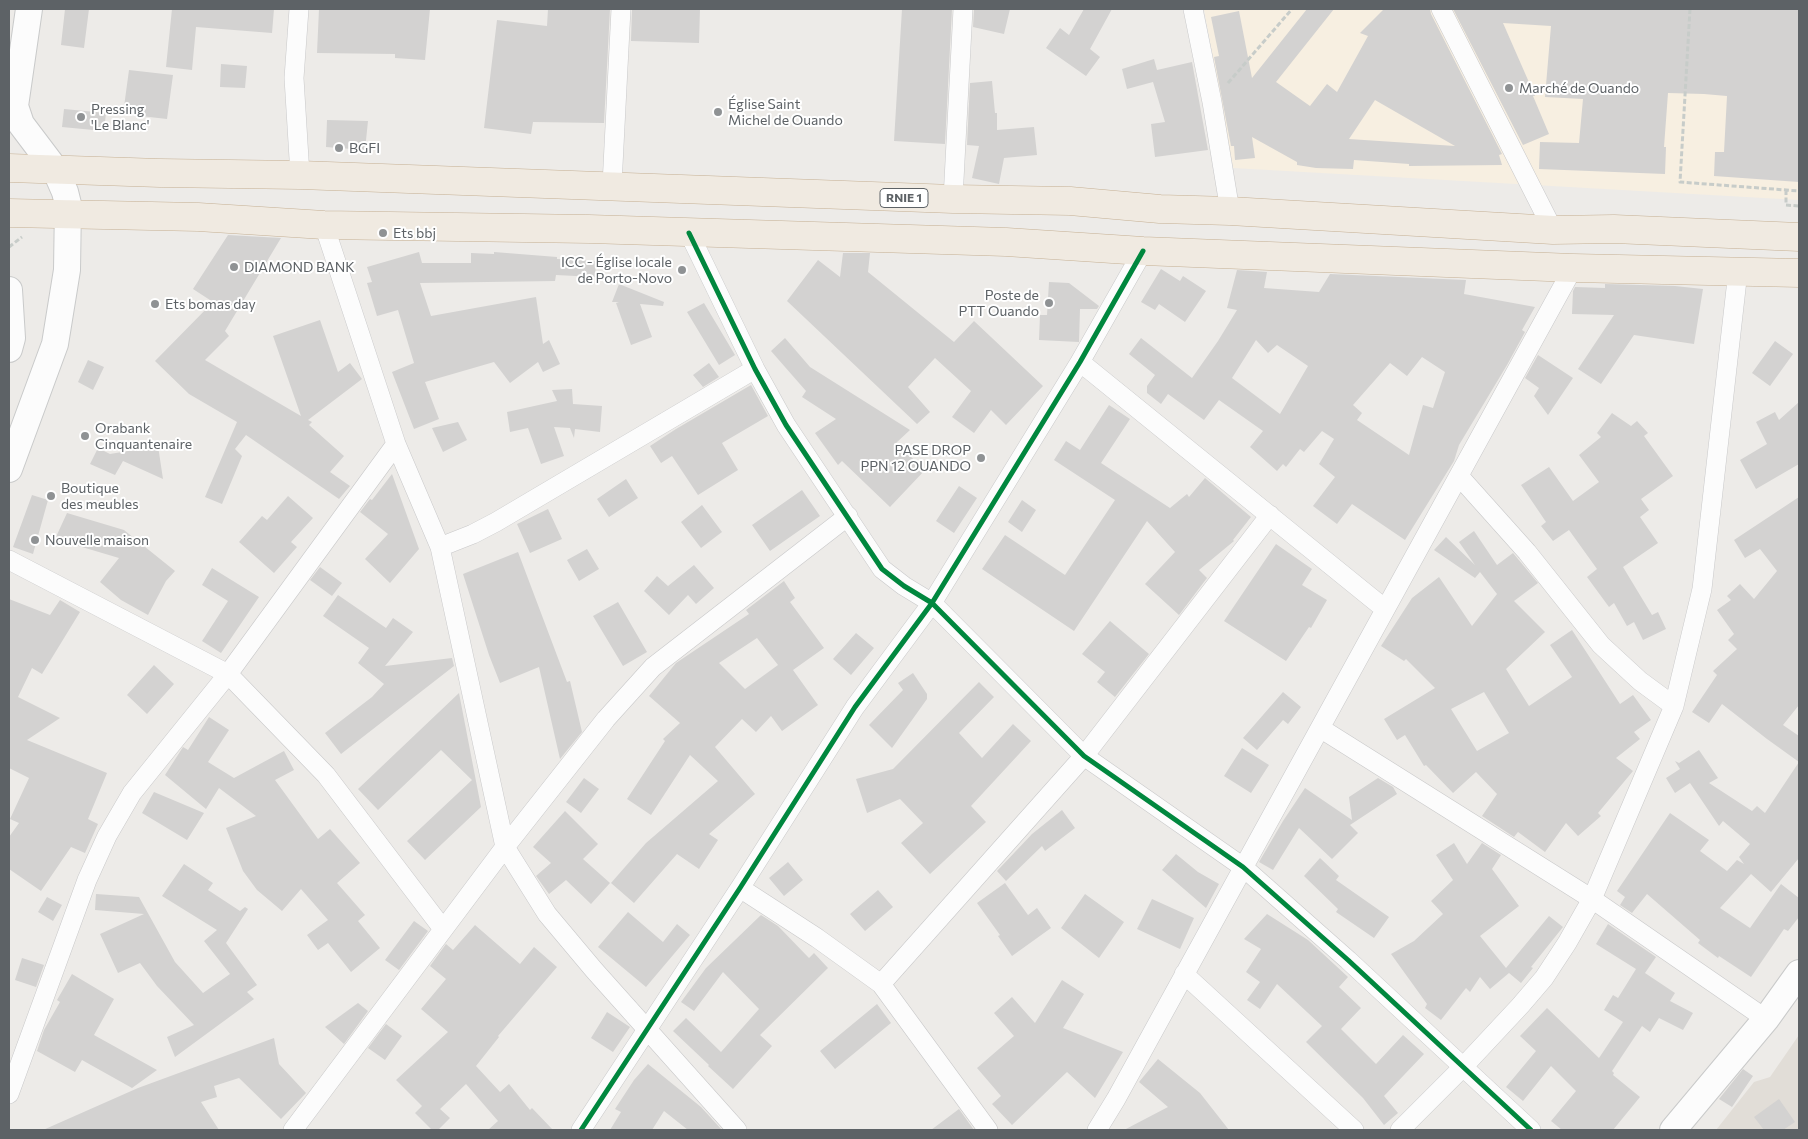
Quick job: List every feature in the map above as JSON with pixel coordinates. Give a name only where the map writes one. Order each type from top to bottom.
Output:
[{"type":"highway","name":"RNIE 1","points":[[9,168],[300,175],[612,185],[674,190],[1070,201],[1160,208],[1553,230],[1614,229],[1799,237]]},
{"type":"highway","points":[[9,213],[198,217],[324,225],[589,229],[1006,242],[1143,251],[1573,268],[1799,273]]},
{"type":"main road","points":[[9,469],[55,344],[66,270],[67,201],[55,169],[21,124],[15,106],[30,9]]},
{"type":"main road","points":[[9,290],[12,338],[9,349]]},
{"type":"main road","points":[[1673,1130],[1766,1019],[1799,973]]},
{"type":"street","points":[[299,9],[294,78],[300,175]]},
{"type":"street","points":[[612,185],[621,9]]},
{"type":"street","points":[[953,199],[963,9]]},
{"type":"street","points":[[1193,9],[1212,102],[1230,211]]},
{"type":"street","points":[[1441,9],[1553,230]]},
{"type":"street","points":[[324,225],[396,444],[440,547],[505,847],[547,914],[594,970],[737,1130]]},
{"type":"street","points":[[689,233],[755,369],[786,425],[882,569],[904,586],[932,603],[1084,756],[1243,866],[1348,960],[1531,1130]]},
{"type":"street","points":[[581,1130],[740,888],[854,707],[932,603],[1080,362],[1143,251]]},
{"type":"street","points":[[1097,1130],[1116,1099],[1573,268]]},
{"type":"street","points":[[1400,1130],[1463,1067],[1544,978],[1568,943],[1592,899],[1674,706],[1702,589],[1738,272]]},
{"type":"street","points":[[1080,362],[1385,608]]},
{"type":"street","points":[[440,547],[473,534],[496,522],[755,369]]},
{"type":"street","points":[[9,1094],[87,880],[107,836],[132,793],[228,674],[396,444]]},
{"type":"street","points":[[1460,476],[1527,552],[1601,645],[1640,681],[1674,706]]},
{"type":"street","points":[[881,984],[1084,756],[1270,515]]},
{"type":"street","points":[[293,1130],[505,847],[606,718],[653,667],[848,516]]},
{"type":"street","points":[[9,560],[228,674],[326,775],[443,929]]},
{"type":"street","points":[[1320,728],[1592,899],[1766,1019]]},
{"type":"street","points":[[740,888],[817,938],[881,984],[988,1130]]},
{"type":"street","points":[[1184,974],[1354,1130]]},
{"type":"path","points":[[1212,102],[1292,9]]},
{"type":"path","points":[[1690,9],[1680,182],[1799,191]]},
{"type":"path","points":[[1786,190],[1786,205],[1799,206]]},
{"type":"shaded area","name":"Marché de Ouando","points":[[1204,9],[1799,9],[1799,200],[1233,168]]},
{"type":"shaded area","points":[[1799,1035],[1799,1130],[1716,1130],[1754,1082],[1770,1077]]},
{"type":"building","points":[[65,9],[89,9],[84,48],[61,45]]},
{"type":"building","points":[[172,9],[274,9],[272,33],[196,27],[192,70],[166,67]]},
{"type":"building","points":[[319,9],[430,9],[425,60],[395,58],[395,54],[317,53]]},
{"type":"building","points":[[548,9],[610,9],[604,123],[533,122],[531,134],[484,128],[497,20],[547,26]]},
{"type":"building","points":[[632,9],[700,9],[699,43],[631,41]]},
{"type":"building","points":[[902,9],[952,9],[945,144],[894,141]]},
{"type":"building","points":[[974,9],[1010,9],[1004,34],[973,27]]},
{"type":"building","points":[[1084,9],[1112,9],[1090,49],[1100,57],[1086,76],[1046,48],[1060,28],[1069,35]]},
{"type":"building","points":[[1307,9],[1334,9],[1276,82],[1310,106],[1327,84],[1337,92],[1368,36],[1360,33],[1384,9],[1430,9],[1502,154],[1499,155],[1502,165],[1409,166],[1409,164],[1354,160],[1353,169],[1316,168],[1297,165],[1297,162],[1252,137],[1255,158],[1235,160],[1234,146],[1231,146],[1214,57],[1219,56],[1211,17],[1239,11],[1252,78]],"holes":[[[1375,100],[1455,146],[1349,139]]]},
{"type":"building","points":[[1453,9],[1799,9],[1799,182],[1714,176],[1715,152],[1724,152],[1727,96],[1704,94],[1668,93],[1664,147],[1666,147],[1665,174],[1539,169],[1540,142],[1579,143],[1583,99],[1545,97],[1551,26],[1503,23],[1535,96],[1533,96],[1549,134],[1523,145]]},
{"type":"building","points":[[1154,59],[1157,70],[1192,62],[1208,150],[1155,157],[1151,124],[1165,122],[1153,82],[1127,89],[1122,69]]},
{"type":"building","points":[[221,64],[247,66],[245,88],[220,87]]},
{"type":"building","points":[[129,70],[173,75],[167,119],[123,114]]},
{"type":"building","points":[[992,81],[995,113],[997,113],[997,130],[1034,127],[1037,155],[1004,158],[999,184],[972,178],[979,146],[967,145],[970,83]]},
{"type":"building","points":[[64,109],[106,113],[104,131],[62,127]]},
{"type":"building","points":[[327,120],[368,121],[365,150],[326,147]]},
{"type":"building","points":[[228,235],[281,238],[225,331],[229,336],[205,360],[301,416],[273,336],[320,320],[338,372],[350,363],[362,379],[308,420],[312,422],[309,425],[344,456],[330,472],[350,486],[339,499],[246,435],[235,449],[242,456],[222,504],[205,497],[237,422],[189,394],[155,361],[213,302],[193,289]]},
{"type":"building","points":[[419,252],[422,263],[471,263],[471,253],[494,254],[494,252],[596,261],[595,277],[556,275],[555,281],[420,283],[431,316],[536,297],[543,344],[549,340],[560,364],[543,372],[538,362],[510,383],[494,362],[425,382],[439,419],[414,429],[392,372],[414,363],[398,310],[377,316],[367,283],[372,282],[367,267]]},
{"type":"building","points":[[843,253],[870,253],[868,272],[954,342],[974,321],[1043,386],[1006,425],[991,410],[974,433],[952,417],[971,391],[935,358],[908,387],[930,412],[917,424],[787,301],[818,260],[840,277]]},
{"type":"building","points":[[1161,269],[1180,281],[1183,276],[1206,291],[1185,322],[1159,304],[1155,310],[1141,302]]},
{"type":"building","points":[[1237,270],[1267,272],[1264,288],[1319,292],[1330,274],[1466,280],[1464,294],[1535,307],[1522,330],[1525,332],[1507,365],[1459,445],[1454,461],[1405,540],[1352,504],[1337,524],[1313,506],[1335,477],[1319,464],[1334,439],[1322,431],[1304,452],[1300,449],[1286,467],[1283,464],[1277,471],[1250,447],[1263,431],[1219,400],[1204,420],[1168,394],[1161,404],[1147,393],[1147,386],[1155,375],[1129,354],[1141,338],[1192,378],[1237,310],[1227,308]],"holes":[[[1256,340],[1268,353],[1277,345],[1308,366],[1280,414],[1232,378]],[[1422,357],[1445,372],[1433,408],[1423,405],[1409,455],[1357,420],[1362,413],[1353,405],[1390,363],[1407,376]]]},
{"type":"building","points":[[1049,282],[1069,283],[1099,306],[1097,309],[1080,309],[1079,342],[1039,340],[1040,315],[1047,315]]},
{"type":"building","points":[[619,284],[664,302],[663,306],[640,304],[652,337],[631,345],[616,303],[619,302],[612,302]]},
{"type":"building","points":[[1605,284],[1675,286],[1703,289],[1694,344],[1634,335],[1601,384],[1578,369],[1614,315],[1572,314],[1573,291],[1575,287],[1605,288]]},
{"type":"building","points":[[704,303],[735,355],[719,365],[687,312]]},
{"type":"building","points":[[785,338],[810,367],[910,430],[896,443],[925,470],[890,507],[842,461],[838,465],[815,433],[836,419],[802,397],[806,391],[771,351]]},
{"type":"building","points":[[1775,341],[1793,354],[1770,386],[1752,373]]},
{"type":"building","points":[[1538,355],[1573,378],[1548,415],[1534,396],[1539,388],[1525,378]]},
{"type":"building","points":[[88,360],[104,367],[93,390],[78,382]]},
{"type":"building","points":[[709,363],[719,377],[703,387],[693,375]]},
{"type":"building","points":[[751,385],[768,416],[722,443],[738,470],[698,495],[672,456],[661,463],[650,446]]},
{"type":"building","points":[[572,389],[573,404],[602,406],[600,432],[575,429],[574,438],[570,428],[554,427],[564,456],[541,464],[528,428],[510,432],[507,412],[557,401],[552,390]]},
{"type":"building","points":[[1799,402],[1799,464],[1756,489],[1740,460],[1767,444],[1756,422],[1775,412],[1779,420]]},
{"type":"building","points":[[1109,405],[1130,419],[1101,463],[1170,508],[1187,494],[1189,497],[1205,478],[1251,517],[1234,541],[1199,570],[1207,578],[1179,615],[1145,584],[1175,552],[1147,521],[1074,631],[982,569],[1005,535],[1065,575],[1115,500],[1054,460],[1066,441],[1080,450]]},
{"type":"building","points":[[1612,413],[1631,426],[1637,421],[1648,433],[1644,436],[1673,476],[1641,499],[1649,510],[1640,517],[1658,543],[1623,567],[1652,615],[1658,612],[1666,629],[1643,640],[1634,622],[1627,626],[1614,603],[1609,607],[1587,577],[1597,569],[1569,530],[1553,541],[1541,526],[1546,522],[1521,485],[1549,467],[1573,501],[1599,482],[1579,455],[1601,437],[1597,433]]},
{"type":"building","points":[[458,422],[467,440],[443,452],[432,428]]},
{"type":"building","points":[[158,446],[163,479],[123,461],[115,475],[90,464],[98,448],[110,454]]},
{"type":"building","points":[[392,474],[419,549],[390,583],[365,559],[388,534],[360,512]]},
{"type":"building","points":[[626,479],[638,498],[609,517],[597,499]]},
{"type":"building","points":[[959,486],[977,498],[954,533],[936,521]]},
{"type":"building","points":[[802,490],[820,516],[770,551],[752,525]]},
{"type":"building","points":[[32,495],[48,500],[33,554],[13,547]]},
{"type":"building","points":[[288,496],[313,518],[291,542],[297,547],[274,573],[239,542],[262,516],[267,520]]},
{"type":"building","points":[[1799,497],[1799,705],[1783,725],[1799,736],[1799,762],[1722,704],[1709,723],[1692,712],[1717,675],[1713,671],[1737,649],[1728,640],[1734,634],[1717,610],[1731,600],[1727,596],[1740,584],[1754,599],[1777,571],[1760,549],[1745,558],[1734,540]]},
{"type":"building","points":[[1022,500],[1036,510],[1022,532],[1008,522]]},
{"type":"building","points":[[702,505],[722,532],[701,548],[681,522]]},
{"type":"building","points":[[548,509],[562,539],[530,553],[517,524]]},
{"type":"building","points":[[67,513],[124,530],[175,571],[166,581],[148,615],[121,600],[100,582],[119,558],[55,539]]},
{"type":"building","points":[[1474,531],[1497,565],[1513,553],[1538,583],[1514,601],[1545,632],[1506,669],[1529,706],[1572,677],[1550,645],[1572,630],[1620,704],[1633,695],[1651,720],[1634,732],[1640,739],[1616,758],[1633,771],[1598,813],[1601,816],[1578,836],[1566,823],[1545,852],[1518,832],[1514,837],[1482,816],[1497,794],[1476,772],[1453,793],[1426,765],[1424,766],[1405,735],[1397,740],[1384,719],[1435,688],[1406,659],[1404,661],[1381,646],[1412,598],[1439,577],[1472,626],[1497,594],[1480,572],[1475,578],[1434,550],[1446,537],[1475,565],[1459,542]],"holes":[[[1484,692],[1509,733],[1477,751],[1451,709]]]},
{"type":"building","points":[[1276,544],[1312,569],[1302,585],[1327,600],[1311,628],[1309,627],[1286,661],[1224,621]]},
{"type":"building","points":[[587,549],[599,569],[579,581],[567,560]]},
{"type":"building","points":[[518,552],[567,682],[570,681],[582,732],[560,759],[539,667],[500,683],[463,574]]},
{"type":"building","points":[[694,565],[714,588],[696,604],[688,595],[669,615],[644,591],[657,576],[668,586]]},
{"type":"building","points":[[320,567],[342,583],[332,596],[310,580]]},
{"type":"building","points":[[212,568],[259,597],[221,653],[202,641],[228,601],[202,585]]},
{"type":"building","points":[[784,581],[795,598],[790,602],[824,648],[793,670],[818,705],[782,731],[771,716],[756,732],[742,719],[715,747],[755,794],[709,834],[718,840],[699,869],[677,854],[634,903],[611,883],[646,843],[718,781],[690,755],[651,815],[627,799],[665,741],[663,739],[680,723],[649,696],[676,663],[749,614],[746,610]],"holes":[[[757,638],[778,665],[745,689],[719,663]]]},
{"type":"building","points":[[338,595],[386,628],[393,618],[413,632],[385,666],[452,658],[454,666],[341,754],[325,733],[372,697],[384,684],[358,663],[369,648],[323,616]]},
{"type":"building","points":[[9,599],[50,615],[60,600],[80,612],[42,674],[32,668],[18,697],[60,718],[27,740],[107,773],[88,819],[98,824],[85,853],[71,847],[41,891],[9,869],[9,837],[19,823],[10,819],[29,778],[9,768]]},
{"type":"building","points":[[618,602],[647,652],[623,666],[593,616]]},
{"type":"building","points":[[1110,621],[1149,654],[1115,697],[1097,682],[1105,672],[1082,654]]},
{"type":"building","points":[[856,633],[874,648],[851,675],[833,659]]},
{"type":"building","points":[[154,665],[174,684],[147,714],[127,695]]},
{"type":"building","points":[[913,673],[927,694],[927,699],[892,748],[869,725],[903,690],[898,683]]},
{"type":"building","points":[[979,682],[994,697],[959,733],[982,758],[1013,724],[1031,741],[971,806],[986,822],[930,874],[901,843],[923,823],[900,799],[867,813],[856,779],[893,769]]},
{"type":"building","points":[[1283,692],[1301,707],[1288,724],[1283,720],[1257,750],[1243,738]]},
{"type":"building","points":[[459,693],[481,807],[425,860],[407,841],[472,780],[441,750],[378,810],[358,789]]},
{"type":"building","points":[[209,717],[229,730],[208,762],[234,778],[284,751],[294,770],[275,780],[318,839],[330,829],[360,863],[337,883],[365,915],[358,921],[380,948],[351,972],[328,943],[318,950],[307,935],[328,920],[301,889],[282,911],[257,890],[243,871],[226,828],[256,816],[219,788],[206,809],[165,775],[183,747],[188,750]]},
{"type":"building","points":[[1242,748],[1269,765],[1251,793],[1224,776]]},
{"type":"building","points":[[1699,750],[1718,778],[1709,783],[1752,811],[1757,806],[1765,813],[1799,762],[1799,858],[1771,892],[1751,874],[1720,908],[1750,928],[1781,884],[1799,898],[1799,917],[1788,931],[1784,929],[1751,977],[1719,956],[1718,958],[1698,943],[1700,940],[1647,894],[1632,913],[1620,905],[1625,897],[1617,891],[1670,813],[1709,840],[1700,851],[1727,871],[1737,860],[1744,864],[1739,857],[1750,844],[1723,821],[1719,826],[1690,783],[1675,793],[1666,778],[1680,769],[1675,761],[1679,763]]},
{"type":"building","points":[[584,778],[599,789],[581,813],[566,802]]},
{"type":"building","points":[[1378,778],[1393,787],[1397,794],[1350,825],[1358,833],[1332,859],[1299,828],[1273,870],[1259,862],[1305,788],[1352,820],[1349,797]]},
{"type":"building","points":[[154,792],[204,813],[187,840],[142,813]]},
{"type":"building","points":[[1062,810],[1075,828],[1045,851],[1042,846],[1006,881],[997,871],[1032,834]]},
{"type":"building","points":[[565,811],[598,844],[583,859],[610,883],[591,904],[566,880],[549,894],[536,876],[551,863],[533,847]]},
{"type":"building","points":[[1454,843],[1467,864],[1482,843],[1501,855],[1492,869],[1519,906],[1480,936],[1506,968],[1549,916],[1563,927],[1531,967],[1533,968],[1521,983],[1509,973],[1490,989],[1480,977],[1470,992],[1466,988],[1441,1020],[1425,1008],[1427,1004],[1391,954],[1414,941],[1443,914],[1431,901],[1453,880],[1436,855]]},
{"type":"building","points":[[1176,854],[1198,872],[1219,884],[1206,908],[1162,870]]},
{"type":"building","points":[[1320,858],[1339,876],[1336,880],[1389,917],[1374,938],[1336,912],[1338,909],[1304,876]]},
{"type":"building","points":[[788,862],[803,880],[784,896],[769,878]]},
{"type":"building","points":[[184,864],[213,883],[208,890],[240,911],[245,907],[248,909],[226,943],[257,985],[247,992],[254,999],[175,1057],[167,1037],[194,1025],[157,986],[140,963],[118,973],[100,934],[144,914],[95,910],[96,894],[139,897],[175,962],[203,993],[230,974],[204,941],[217,930],[162,896]]},
{"type":"building","points":[[1005,883],[1028,915],[1037,908],[1051,928],[1012,956],[998,936],[1000,935],[977,903]]},
{"type":"building","points":[[878,890],[893,907],[865,931],[850,914]]},
{"type":"building","points":[[1085,894],[1124,922],[1099,958],[1061,928]]},
{"type":"building","points":[[47,897],[62,905],[53,921],[38,912]]},
{"type":"building","points":[[1152,899],[1194,918],[1180,949],[1137,929]]},
{"type":"building","points":[[628,912],[663,942],[677,924],[690,935],[646,987],[598,947]]},
{"type":"building","points":[[1267,914],[1308,940],[1348,977],[1339,987],[1361,1008],[1341,1029],[1376,1064],[1403,1035],[1424,1054],[1384,1096],[1398,1113],[1384,1125],[1363,1098],[1306,1042],[1322,1026],[1277,984],[1260,1009],[1247,1000],[1260,982],[1246,972],[1261,949],[1244,939]]},
{"type":"building","points":[[761,915],[778,926],[809,958],[814,953],[828,968],[760,1035],[772,1046],[733,1089],[673,1031],[686,1018],[721,1052],[759,1009],[723,972],[694,1011],[681,1002],[706,968]]},
{"type":"building","points":[[414,921],[428,931],[399,970],[385,960]]},
{"type":"building","points":[[1608,924],[1656,957],[1645,973],[1675,993],[1670,1001],[1693,1013],[1683,1030],[1659,1018],[1650,1032],[1642,1026],[1612,1071],[1613,1075],[1640,1097],[1613,1130],[1562,1130],[1551,1121],[1576,1091],[1551,1066],[1523,1101],[1506,1087],[1536,1051],[1520,1036],[1547,1008],[1599,1058],[1623,1022],[1604,1010],[1613,995],[1618,998],[1636,969],[1596,944]]},
{"type":"building","points":[[475,925],[520,964],[534,947],[557,967],[498,1036],[476,1066],[500,1092],[509,1084],[530,1110],[532,1108],[553,1130],[488,1130],[498,1121],[466,1084],[440,1109],[450,1118],[438,1130],[432,1130],[415,1113],[422,1106],[396,1080],[448,1032],[421,1009],[446,979],[430,966],[446,944],[453,950]]},
{"type":"building","points":[[22,958],[44,965],[36,987],[15,980]]},
{"type":"building","points":[[72,974],[114,999],[94,1035],[157,1070],[132,1088],[82,1060],[75,1072],[37,1051],[44,1030],[60,1002],[57,1000]]},
{"type":"building","points":[[1062,980],[1084,994],[1063,1028],[1123,1052],[1095,1098],[1067,1072],[1012,1125],[992,1104],[1001,1096],[977,1068],[1014,1036],[994,1013],[1012,997],[1035,1023]]},
{"type":"building","points":[[358,1003],[368,1011],[344,1044],[325,1027]]},
{"type":"building","points":[[877,1004],[891,1023],[835,1069],[820,1051]]},
{"type":"building","points":[[607,1012],[630,1027],[613,1052],[591,1038]]},
{"type":"building","points":[[386,1024],[402,1036],[385,1060],[368,1048]]},
{"type":"building","points":[[274,1038],[279,1064],[306,1093],[281,1119],[239,1078],[214,1086],[217,1097],[201,1102],[219,1130],[43,1130],[138,1088]]},
{"type":"building","points":[[1158,1059],[1200,1093],[1229,1130],[1124,1130],[1168,1107],[1139,1082]]},
{"type":"building","points":[[648,1064],[701,1107],[722,1130],[688,1130],[664,1111],[652,1130],[610,1130],[621,1112],[615,1109],[634,1080]]},
{"type":"building","points":[[1743,1069],[1753,1076],[1732,1107],[1719,1099]]},
{"type":"building","points":[[1779,1099],[1795,1122],[1783,1130],[1764,1130],[1754,1117]]},
{"type":"building","points":[[959,1109],[974,1130],[931,1130]]},
{"type":"cycle path","points":[[689,233],[755,369],[786,425],[882,569],[904,586],[932,603],[1084,756],[1243,867],[1348,960],[1531,1130]]},
{"type":"cycle path","points":[[581,1130],[740,888],[855,707],[932,603],[1080,362],[1143,251]]},
{"type":"place","name":"Marché de Ouando","points":[[1509,88]]},
{"type":"place","name":"Église Saint Michel de Ouando","points":[[718,112]]},
{"type":"place","name":"Pressing 'Le Blanc'","points":[[81,117]]},
{"type":"place","name":"BGFI","points":[[339,148]]},
{"type":"place","name":"Ets bbj","points":[[383,233]]},
{"type":"place","name":"DIAMOND BANK","points":[[234,267]]},
{"type":"place","name":"ICC - Église locale de Porto-Novo","points":[[682,270]]},
{"type":"place","name":"Poste de PTT Ouando","points":[[1049,303]]},
{"type":"place","name":"Ets bomas day","points":[[155,304]]},
{"type":"place","name":"Orabank Cinquantenaire","points":[[85,436]]},
{"type":"place","name":"PASE DROP PPN 12 OUANDO","points":[[981,458]]},
{"type":"place","name":"Boutique des meubles","points":[[51,496]]},
{"type":"place","name":"Nouvelle maison","points":[[35,540]]}]
